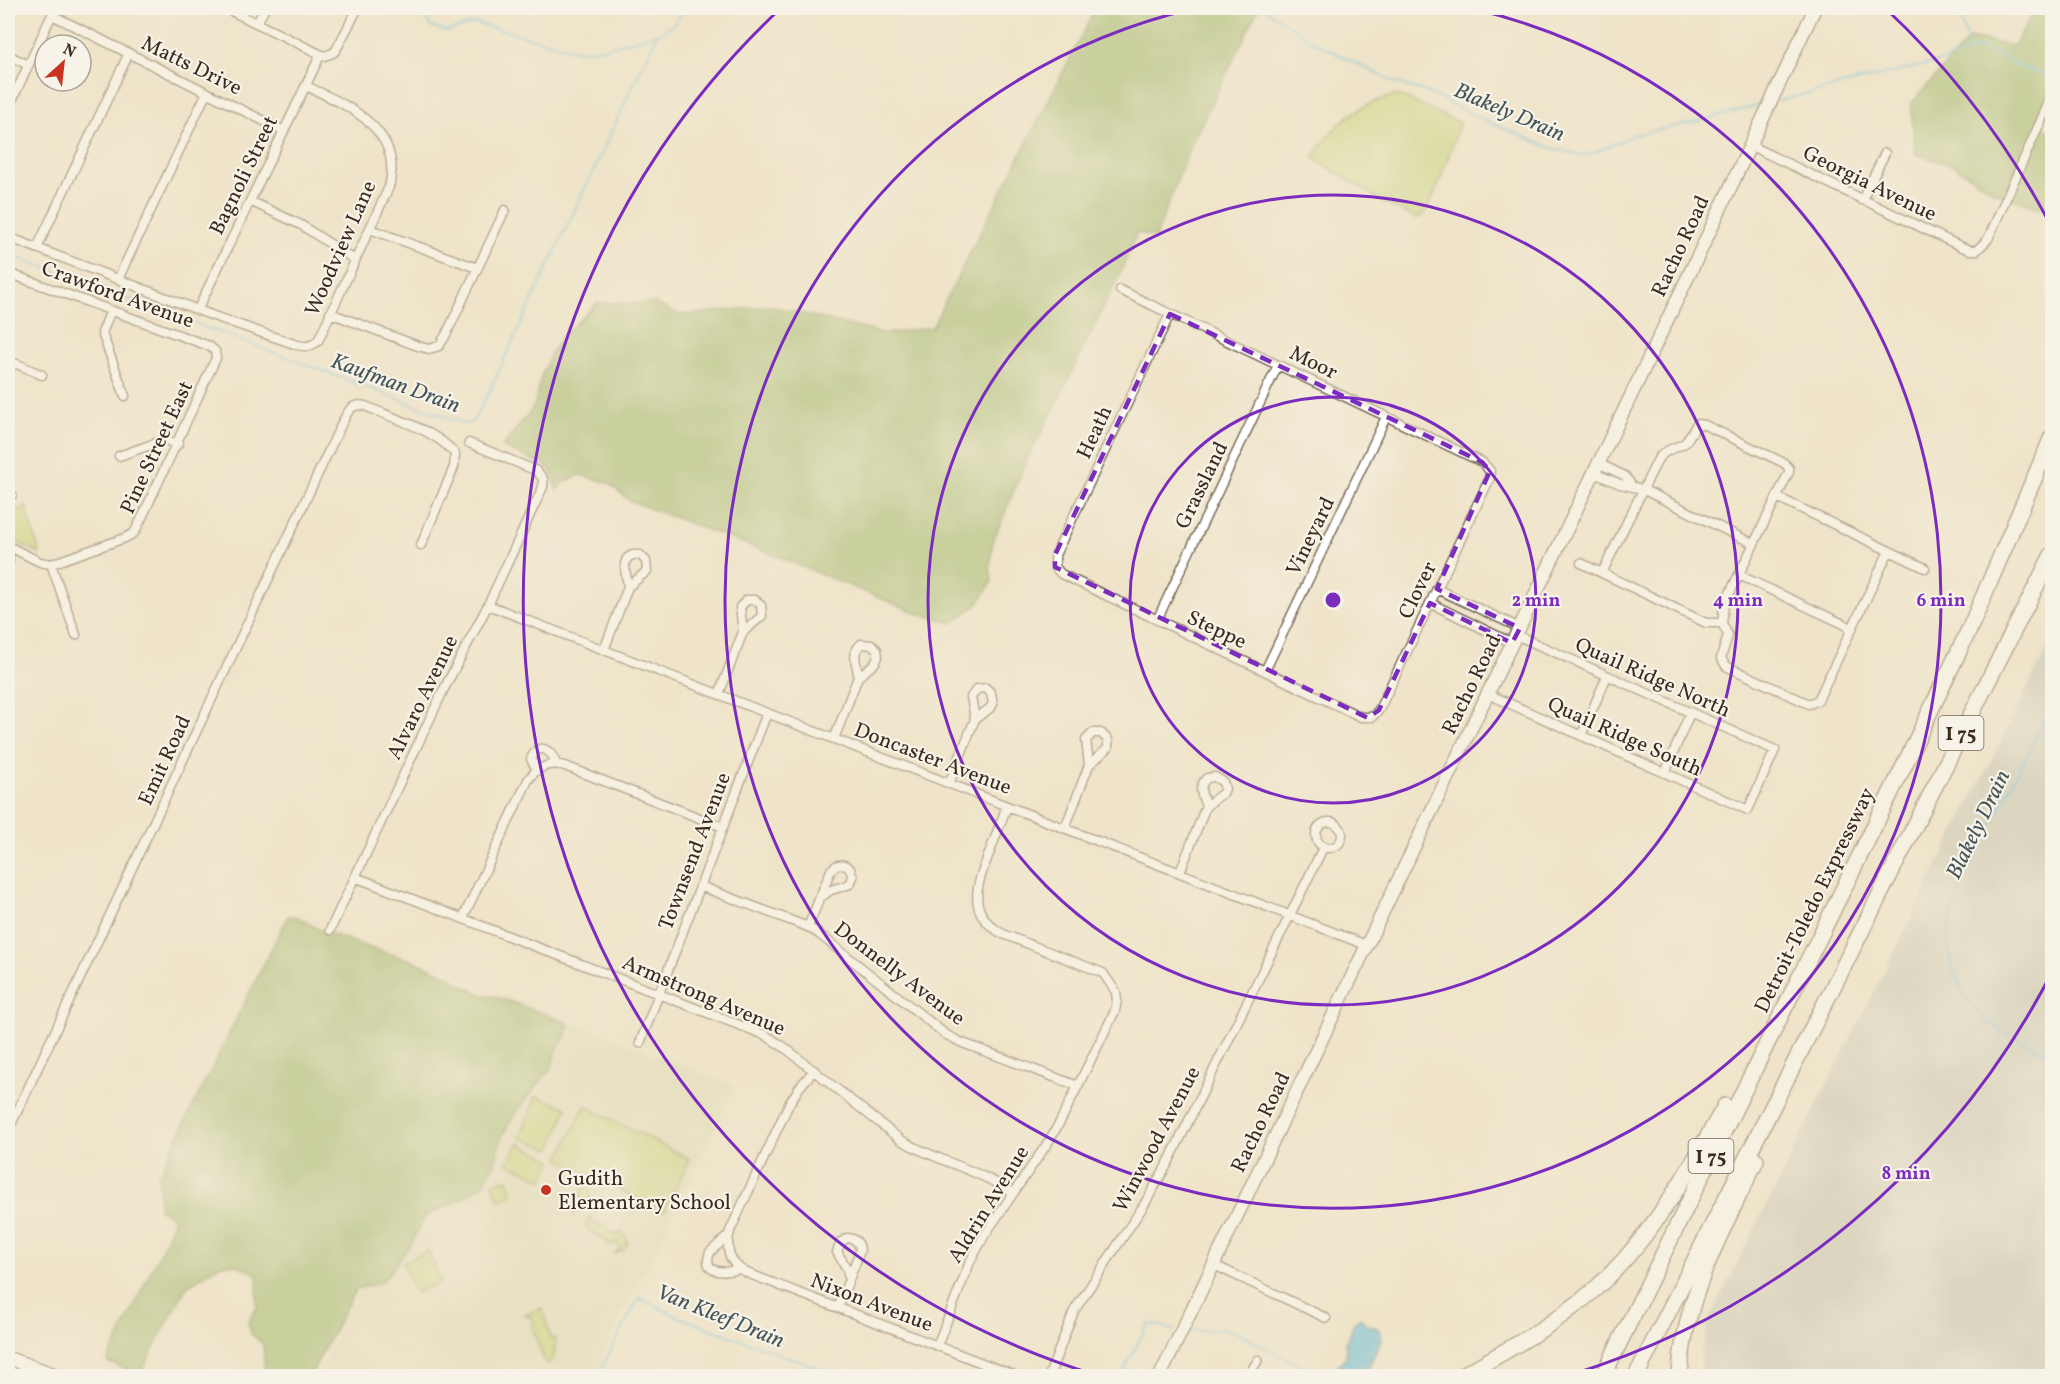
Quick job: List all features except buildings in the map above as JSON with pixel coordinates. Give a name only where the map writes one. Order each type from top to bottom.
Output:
[{"type":"highway","name":"Detroit-Toledo Expressway","points":[[1603,1377],[1969,630],[2052,437]]},
{"type":"highway","name":"I 75","points":[[1636,1377],[2052,555]]},
{"type":"highway","points":[[1461,1377],[1550,1324],[1608,1277],[1636,1247],[1678,1188],[1739,1080],[1773,1013],[1820,936]]},
{"type":"highway","points":[[1680,1377],[1684,1340],[1694,1295],[1707,1263],[1804,1061],[1837,979]]},
{"type":"street","points":[[225,8],[320,56],[329,56],[336,50],[358,8]]},
{"type":"street","points":[[257,24],[265,8]]},
{"type":"street","name":"Racho Road","points":[[1160,1377],[1815,8]]},
{"type":"street","points":[[8,109],[53,11]]},
{"type":"street","name":"Matts Drive","points":[[53,11],[129,53],[284,130]]},
{"type":"street","points":[[38,249],[129,53]]},
{"type":"street","points":[[8,55],[28,65]]},
{"type":"street","name":"Bagnoli Street","points":[[198,309],[320,56]]},
{"type":"street","name":"Woodview Lane","points":[[198,309],[297,345],[307,347],[318,340],[370,228],[390,180],[391,165],[387,149],[374,128],[361,114],[306,86]]},
{"type":"street","points":[[118,279],[207,92]]},
{"type":"street","name":"Georgia Avenue","points":[[1749,145],[1962,247],[1970,250],[1977,249],[1988,239],[2051,98]]},
{"type":"street","points":[[1862,200],[1885,153]]},
{"type":"street","points":[[250,201],[301,225],[355,260]]},
{"type":"street","points":[[330,313],[418,346],[436,348],[446,335],[505,210]]},
{"type":"street","points":[[370,228],[477,268]]},
{"type":"street","points":[[8,237],[198,309]]},
{"type":"street","name":"Crawford Avenue","points":[[8,273],[209,346],[215,351]]},
{"type":"street","name":"Moor","points":[[1120,290],[1482,462],[1490,471]]},
{"type":"street","points":[[111,310],[102,333],[125,396]]},
{"type":"street","name":"Heath","points":[[1055,567],[1055,555],[1170,314]]},
{"type":"street","name":"Pine Street East","points":[[51,564],[134,533],[216,362],[215,351]]},
{"type":"street","points":[[8,367],[17,364],[42,375]]},
{"type":"street","name":"Grassland","points":[[1157,620],[1278,365]]},
{"type":"street","name":"Emit Road","points":[[8,1131],[348,410],[353,406],[358,404],[365,406],[428,433],[449,447],[455,454],[454,466],[421,545]]},
{"type":"street","name":"Vineyard","points":[[1265,671],[1386,417]]},
{"type":"street","points":[[1602,573],[1659,457],[1685,443],[1697,424],[1705,425],[1784,463],[1789,468],[1777,497],[1724,605],[1722,623],[1728,635],[1721,658],[1726,666],[1805,703],[1813,704],[1818,699],[1889,551]]},
{"type":"street","points":[[119,456],[164,441],[178,444]]},
{"type":"street","name":"Alvaro Avenue","points":[[330,930],[543,487],[543,479],[537,471],[469,444]]},
{"type":"street","points":[[1596,468],[1626,476],[1632,486],[1754,544]]},
{"type":"street","name":"Clover","points":[[1368,718],[1376,715],[1379,710],[1489,480],[1490,471]]},
{"type":"street","points":[[1777,497],[1925,568]]},
{"type":"street","points":[[8,565],[8,547],[40,562],[51,564],[76,635]]},
{"type":"street","points":[[1581,563],[1706,623],[1722,623]]},
{"type":"street","name":"Steppe","points":[[1055,567],[1061,574],[1361,717],[1368,718]]},
{"type":"street","points":[[1739,575],[1852,628]]},
{"type":"street","points":[[604,650],[628,587]]},
{"type":"street","points":[[1437,589],[1516,635]]},
{"type":"street","points":[[1430,603],[1516,635]]},
{"type":"street","name":"Doncaster Avenue","points":[[488,605],[1366,945]]},
{"type":"street","points":[[719,694],[743,632]]},
{"type":"street","name":"Quail Ridge North","points":[[1516,635],[1775,750],[1748,810]]},
{"type":"street","points":[[1581,736],[1607,676]]},
{"type":"street","points":[[834,739],[858,678]]},
{"type":"street","name":"Quail Ridge South","points":[[1488,694],[1748,810]]},
{"type":"street","name":"Townsend Avenue","points":[[640,1043],[766,713]]},
{"type":"street","points":[[1665,773],[1690,713]]},
{"type":"street","points":[[949,784],[975,718]]},
{"type":"street","points":[[537,770],[531,759],[539,749],[552,753],[556,764]]},
{"type":"street","points":[[463,918],[528,780],[537,770],[545,766],[556,764],[566,766],[723,826]]},
{"type":"street","points":[[1065,828],[1089,765]]},
{"type":"street","name":"Aldrin Avenue","points":[[937,1346],[970,1262],[984,1236],[1047,1144],[1078,1086],[1114,1011],[1117,1000],[1116,992],[1106,976],[1097,970],[1003,934],[984,919],[978,906],[978,884],[1007,806]]},
{"type":"street","points":[[1180,872],[1206,806]]},
{"type":"street","name":"Winwood Avenue","points":[[1048,1377],[1074,1311],[1144,1205],[1168,1163],[1323,848]]},
{"type":"street","name":"Armstrong Avenue","points":[[355,877],[463,918],[656,998],[765,1035],[814,1070],[901,1140],[921,1151],[985,1176],[1013,1193]]},
{"type":"street","name":"Donnelly Avenue","points":[[700,886],[808,927],[828,940],[929,1024],[960,1042],[1078,1086]]},
{"type":"street","points":[[808,927],[821,897]]},
{"type":"street","points":[[740,1269],[732,1261],[727,1248],[729,1235],[789,1104],[814,1070]]},
{"type":"street","points":[[729,1235],[710,1252],[709,1266],[721,1272],[740,1269]]},
{"type":"street","points":[[1214,1265],[1326,1318]]},
{"type":"street","name":"Nixon Avenue","points":[[740,1269],[1016,1377]]},
{"type":"street","points":[[838,1308],[849,1279]]},
{"type":"street","points":[[8,1358],[59,1377]]},
{"type":"street","points":[[1248,1377],[1258,1359]]},
{"type":"street","points":[[1198,1377],[1203,1375],[1209,1377]]},
{"type":"highlighted area","points":[[1170,314],[1482,462],[1490,471],[1437,589],[1520,628],[1512,643],[1430,603],[1379,710],[1368,718],[1055,567],[1055,555]]},
{"type":"shaded area","points":[[2052,639],[2052,1376],[1701,1376],[1701,1355],[1709,1319]]},
{"type":"shaded area","name":"Gudith Elementary School","points":[[504,995],[735,1086],[593,1376],[317,1376]]},
{"type":"green space","points":[[1096,8],[1259,8],[1190,147],[1155,238],[1137,232],[1124,265],[1026,462],[993,541],[990,566],[992,582],[978,604],[953,623],[922,615],[756,548],[630,501],[609,483],[580,475],[562,483],[557,490],[549,467],[502,447],[534,407],[541,377],[552,351],[561,338],[597,303],[655,303],[680,315],[771,306],[886,334],[932,327]]},
{"type":"green space","points":[[2025,8],[2052,8],[2052,98],[2043,127],[2052,133],[2052,213],[1993,191],[1956,167],[1915,154],[1911,104],[1970,38],[2014,46],[2034,12]]},
{"type":"green space","points":[[1394,96],[1401,96],[1460,123],[1438,186],[1423,216],[1415,218],[1385,203],[1313,158],[1328,136],[1346,118],[1368,105]]},
{"type":"green space","points":[[26,506],[40,554],[8,538],[8,513]]},
{"type":"green space","points":[[288,916],[296,916],[318,929],[370,948],[412,960],[484,995],[497,997],[565,1022],[569,1026],[567,1034],[558,1047],[551,1068],[516,1112],[501,1138],[495,1163],[482,1186],[456,1202],[425,1216],[412,1242],[383,1281],[356,1289],[310,1376],[265,1376],[263,1344],[251,1334],[248,1322],[257,1307],[257,1274],[236,1265],[221,1264],[187,1286],[140,1374],[107,1362],[164,1244],[174,1218],[159,1209],[159,1174]]},
{"type":"green space","points":[[536,1096],[567,1108],[551,1149],[520,1138]]},
{"type":"green space","points":[[585,1106],[690,1159],[664,1212],[559,1159]]},
{"type":"green space","points":[[518,1143],[552,1160],[543,1180],[508,1163]]},
{"type":"green space","points":[[508,1179],[512,1192],[508,1197],[498,1200],[493,1183]]},
{"type":"green space","points":[[585,1183],[590,1192],[590,1202],[582,1206],[574,1215],[573,1213]]},
{"type":"green space","points":[[592,1217],[593,1223],[605,1226],[617,1235],[622,1232],[628,1242],[624,1250],[614,1254],[620,1249],[616,1242],[610,1245],[602,1237],[590,1232],[586,1225]]},
{"type":"green space","points":[[428,1251],[441,1282],[416,1293],[402,1262]]},
{"type":"green space","points":[[542,1308],[551,1339],[555,1338],[554,1352],[548,1364],[545,1363],[532,1326],[534,1324],[530,1317],[525,1315]]},
{"type":"water","points":[[1360,1318],[1368,1325],[1378,1328],[1382,1340],[1368,1367],[1372,1371],[1370,1375],[1344,1376],[1339,1372],[1338,1365],[1346,1357],[1346,1342],[1354,1323]]},
{"type":"waterway","name":"Blakely Drain","points":[[422,8],[431,27],[447,31],[476,23],[579,51],[605,48],[660,33],[675,23],[684,8]]},
{"type":"waterway","name":"Blakely Drain","points":[[1264,8],[1312,41],[1394,82],[1426,92],[1486,121],[1551,148],[1586,156],[1637,134],[1692,123],[1760,105]]},
{"type":"waterway","points":[[1962,8],[1961,20],[1970,51]]},
{"type":"waterway","name":"Kaufman Drain","points":[[8,254],[466,424],[473,421],[489,392],[658,33]]},
{"type":"waterway","name":"Blakely Drain","points":[[1777,101],[1945,60],[1975,49],[1987,49],[2025,69],[2052,74]]},
{"type":"waterway","name":"Blakely Drain","points":[[2052,705],[1964,879],[1947,939],[1951,964],[1963,993],[1984,1020],[2052,1055]]},
{"type":"waterway","name":"Van Kleef Drain","points":[[597,1376],[639,1298],[681,1318],[840,1376]]},
{"type":"waterway","name":"Van Kleef Drain","points":[[1121,1376],[1148,1324],[1174,1331]]},
{"type":"waterway","name":"Van Kleef Drain","points":[[1190,1331],[1224,1329],[1236,1332],[1320,1376]]},
{"type":"place","name":"Gudith Elementary School","points":[[546,1190]]}]
